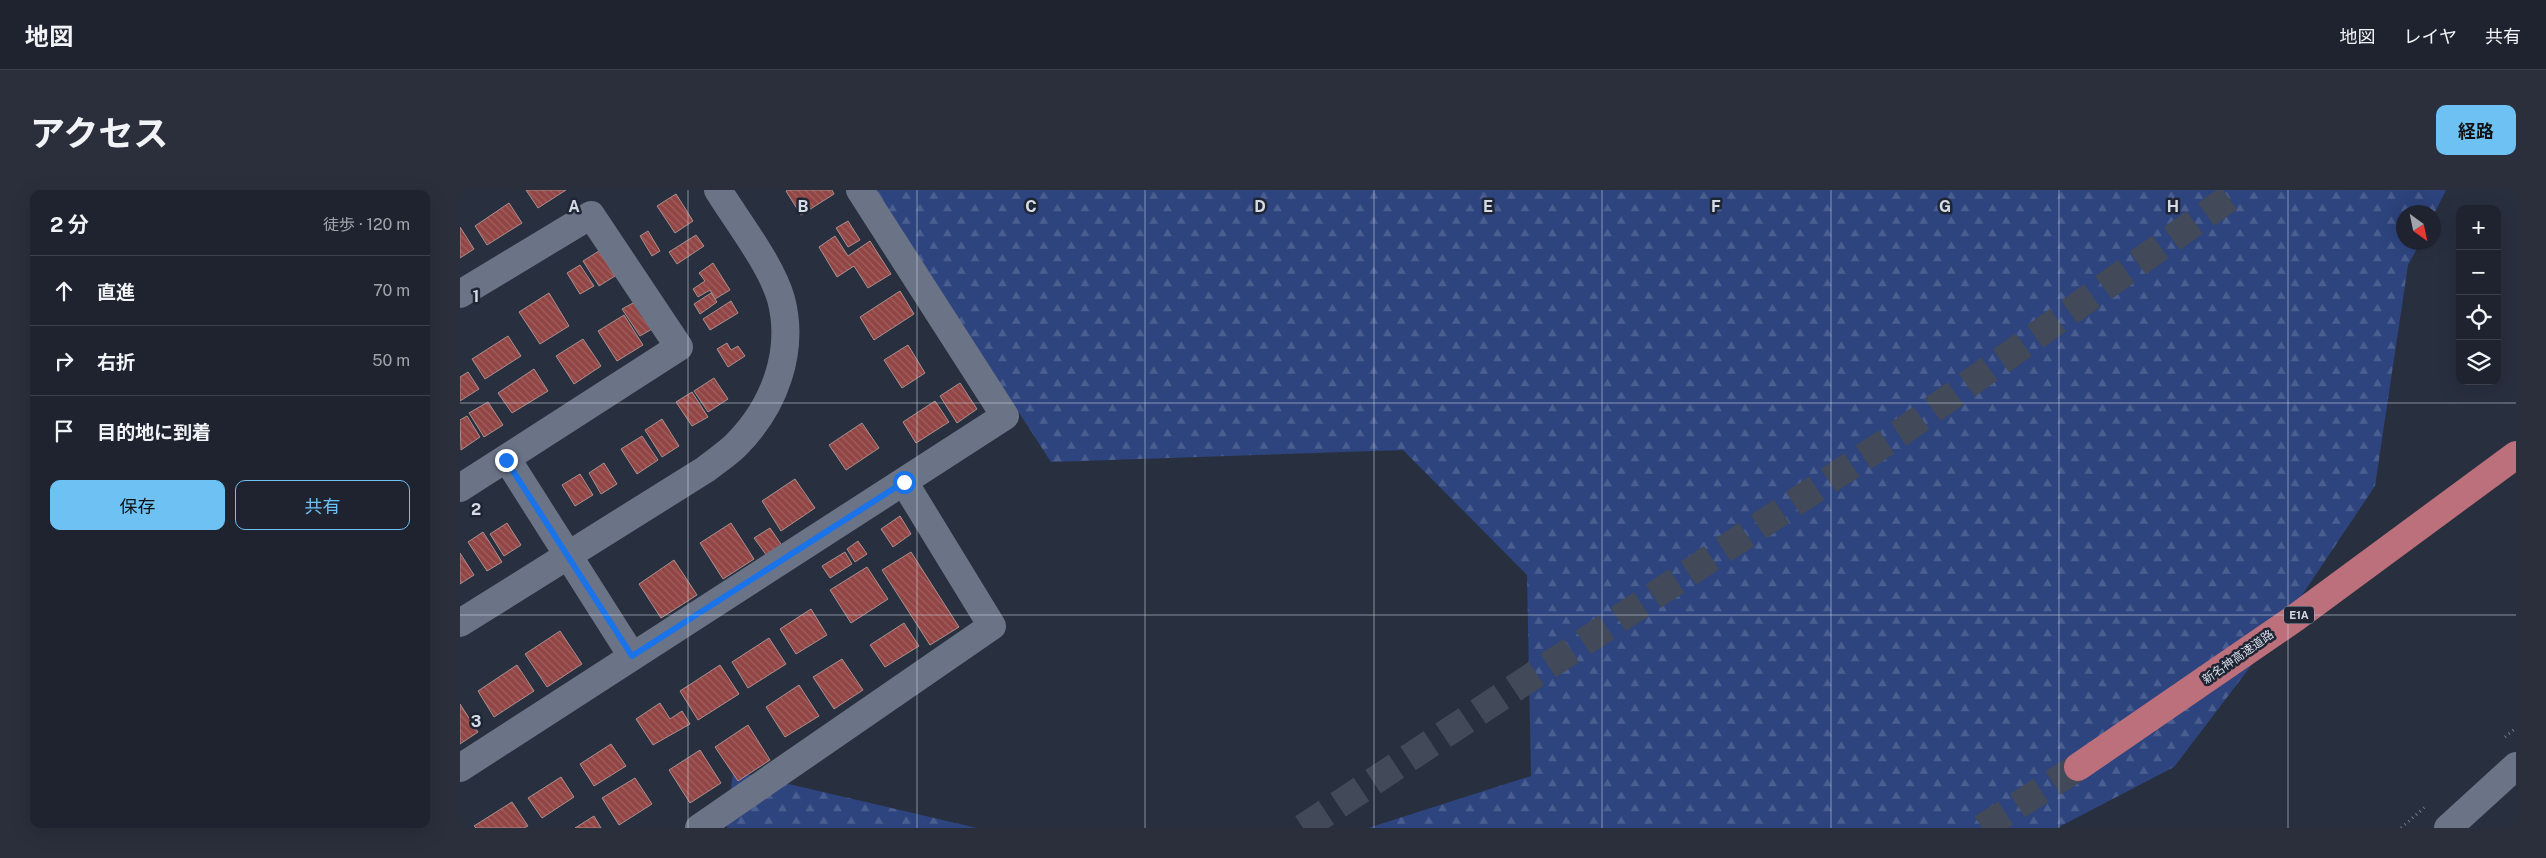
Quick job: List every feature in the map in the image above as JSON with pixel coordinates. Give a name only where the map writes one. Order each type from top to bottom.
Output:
[{"type":"highway","name":"新名神高速道路","points":[[2078,767],[2295,618],[2516,456]]},
{"type":"street","points":[[460,623],[706,469],[736,445],[764,412],[780,373],[785,350],[781,299],[770,274],[718,190]]},
{"type":"street","points":[[460,768],[1005,416],[860,190]]},
{"type":"street","points":[[460,294],[591,215],[679,347],[460,488]]},
{"type":"street","points":[[506,460],[632,656]]},
{"type":"street","points":[[699,828],[724,821],[992,626],[904,482]]},
{"type":"street","points":[[2448,828],[2516,766]]},
{"type":"green space","points":[[875,190],[2446,190],[2438,205],[2396,205],[2396,250],[2416,250],[2408,265],[2375,486],[2282,625],[2174,767],[2057,828],[1368,828],[1531,776],[1527,575],[1403,450],[1051,462]]},
{"type":"green space","points":[[733,771],[977,828],[727,828]]},
{"type":"building","points":[[526,190],[566,190],[538,208]]},
{"type":"building","points":[[832,190],[834,194],[801,215],[786,191]]},
{"type":"building","points":[[676,194],[693,221],[675,233],[657,206]]},
{"type":"building","points":[[509,203],[522,223],[487,245],[475,226]]},
{"type":"building","points":[[848,221],[860,240],[848,247],[836,228]]},
{"type":"building","points":[[460,227],[474,249],[460,258]]},
{"type":"building","points":[[648,231],[660,251],[652,256],[640,236]]},
{"type":"building","points":[[696,235],[704,246],[677,264],[669,252]]},
{"type":"building","points":[[835,236],[848,256],[870,241],[891,274],[868,288],[854,266],[837,277],[819,247]]},
{"type":"building","points":[[599,251],[615,276],[599,286],[583,261]]},
{"type":"building","points":[[713,263],[730,290],[715,299],[710,290],[698,297],[693,289],[705,281],[699,273]]},
{"type":"building","points":[[580,265],[594,286],[580,294],[567,273]]},
{"type":"building","points":[[900,291],[914,314],[874,340],[860,317]]},
{"type":"building","points":[[549,293],[569,326],[540,344],[519,312]]},
{"type":"building","points":[[711,293],[717,302],[700,314],[694,304]]},
{"type":"building","points":[[731,301],[738,313],[710,330],[703,319]]},
{"type":"building","points":[[635,302],[652,329],[640,336],[622,309]]},
{"type":"building","points":[[624,315],[643,345],[617,361],[598,331]]},
{"type":"building","points":[[508,336],[521,356],[485,379],[472,359]]},
{"type":"building","points":[[583,339],[601,366],[574,384],[556,356]]},
{"type":"building","points":[[727,343],[731,350],[738,346],[745,356],[728,367],[717,349]]},
{"type":"building","points":[[908,345],[925,373],[902,388],[884,360]]},
{"type":"building","points":[[534,369],[548,391],[512,413],[498,393]]},
{"type":"building","points":[[468,372],[479,389],[460,401],[460,377]]},
{"type":"building","points":[[714,378],[728,399],[708,412],[694,391]]},
{"type":"building","points":[[960,383],[977,409],[957,423],[940,396]]},
{"type":"building","points":[[692,392],[708,417],[692,426],[676,402]]},
{"type":"building","points":[[935,401],[949,422],[916,443],[903,422]]},
{"type":"building","points":[[488,402],[503,425],[484,437],[469,413]]},
{"type":"building","points":[[467,416],[480,437],[461,450],[460,420]]},
{"type":"building","points":[[662,419],[679,446],[662,457],[645,430]]},
{"type":"building","points":[[862,423],[879,448],[846,470],[829,445]]},
{"type":"building","points":[[642,436],[658,460],[637,474],[621,449]]},
{"type":"building","points":[[604,463],[617,484],[601,494],[589,473]]},
{"type":"building","points":[[580,474],[593,495],[575,506],[562,485]]},
{"type":"building","points":[[795,479],[815,508],[781,531],[762,501]]},
{"type":"building","points":[[900,516],[911,534],[893,547],[881,529]]},
{"type":"building","points":[[507,523],[521,545],[504,556],[490,534]]},
{"type":"building","points":[[731,523],[754,559],[723,579],[700,543]]},
{"type":"building","points":[[770,528],[785,550],[770,560],[754,538]]},
{"type":"building","points":[[483,532],[502,562],[487,571],[468,542]]},
{"type":"building","points":[[858,541],[867,554],[855,562],[847,549]]},
{"type":"building","points":[[845,552],[852,564],[830,578],[822,566]]},
{"type":"building","points":[[911,552],[959,627],[930,645],[882,570]]},
{"type":"building","points":[[460,553],[474,575],[460,584]]},
{"type":"building","points":[[674,560],[697,595],[661,618],[639,584]]},
{"type":"building","points":[[867,567],[888,599],[851,623],[830,590]]},
{"type":"building","points":[[811,609],[827,635],[796,654],[780,629]]},
{"type":"building","points":[[904,623],[919,646],[885,667],[870,645]]},
{"type":"building","points":[[560,631],[582,664],[547,687],[525,654]]},
{"type":"building","points":[[769,638],[786,664],[748,688],[732,662]]},
{"type":"building","points":[[842,659],[863,690],[834,709],[813,677]]},
{"type":"building","points":[[517,665],[534,691],[494,717],[478,691]]},
{"type":"building","points":[[720,665],[739,694],[698,720],[680,691]]},
{"type":"building","points":[[799,685],[819,716],[785,737],[766,707]]},
{"type":"building","points":[[660,703],[670,719],[682,711],[690,724],[653,745],[636,719]]},
{"type":"building","points":[[460,704],[478,732],[460,744]]},
{"type":"building","points":[[748,725],[770,760],[738,781],[715,747]]},
{"type":"building","points":[[611,744],[626,766],[594,786],[580,764]]},
{"type":"building","points":[[700,750],[721,783],[690,803],[669,770]]},
{"type":"building","points":[[561,777],[574,797],[542,818],[528,798]]},
{"type":"building","points":[[635,778],[652,804],[619,825],[602,798]]},
{"type":"building","points":[[512,802],[528,826],[524,828],[476,828],[474,826]]},
{"type":"building","points":[[594,816],[601,828],[575,828]]},
{"type":"tunnel","points":[[1303,828],[1900,433],[2240,190]]},
{"type":"tunnel","points":[[1982,828],[2078,767]]},
{"type":"route","points":[[506,460],[632,656],[904,482]]}]
